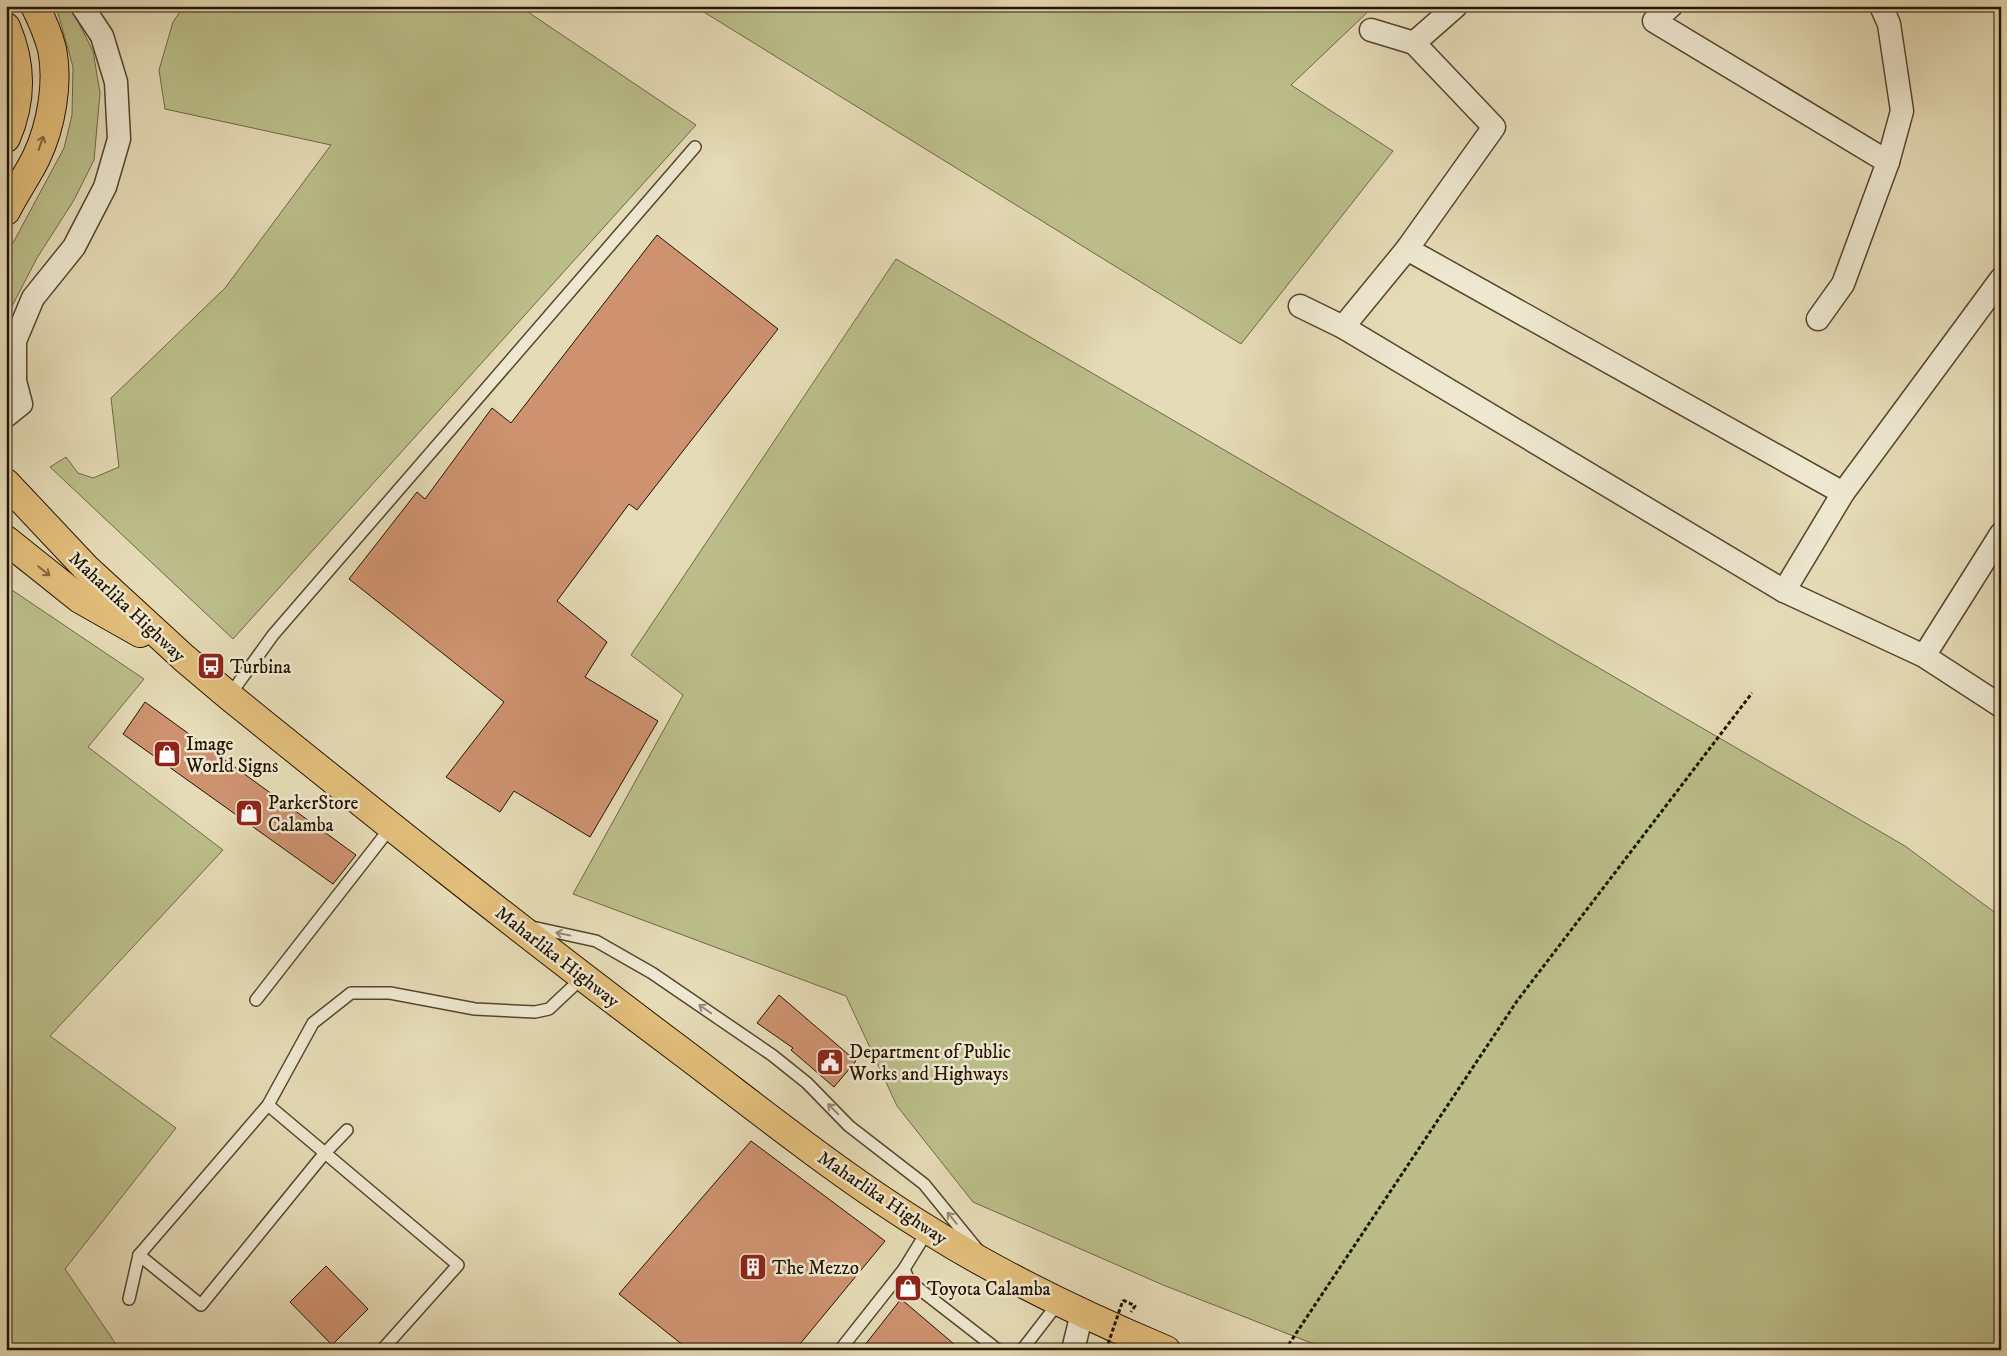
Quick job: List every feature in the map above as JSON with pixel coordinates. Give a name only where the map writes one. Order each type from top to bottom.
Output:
[{"type":"highway","points":[[6,211],[12,191],[33,164],[43,138],[48,121],[53,87],[52,50],[49,38],[35,6]]},
{"type":"highway","points":[[6,27],[16,60],[19,86],[15,113],[6,138]]},
{"type":"highway","name":"Maharlika Highway","points":[[6,484],[86,568],[184,658],[229,696],[391,827],[583,977],[865,1188],[928,1230],[994,1269],[1071,1307],[1166,1350]]},
{"type":"highway","points":[[6,540],[80,599],[184,658]]},
{"type":"street","points":[[6,416],[22,404],[15,381],[15,341],[33,298],[74,247],[106,187],[118,139],[116,82],[102,36],[82,6]]},
{"type":"street","points":[[1414,43],[1456,6]]},
{"type":"street","points":[[1671,6],[1654,21],[1888,162]]},
{"type":"street","points":[[1818,319],[1843,284],[1888,162],[1902,111],[1889,24],[1882,6]]},
{"type":"street","points":[[1343,327],[1407,249],[1494,127],[1414,43],[1370,30]]},
{"type":"street","points":[[1407,249],[1843,493]]},
{"type":"street","points":[[1784,591],[1843,493],[2001,279]]},
{"type":"street","points":[[1300,306],[1343,327],[1784,591],[1924,656],[2001,706]]},
{"type":"street","points":[[1924,656],[2001,534]]},
{"type":"street","points":[[1071,1307],[1073,1350]]},
{"type":"lane","points":[[229,696],[273,635],[695,146]]},
{"type":"lane","points":[[256,1000],[391,827]]},
{"type":"lane","points":[[517,924],[596,941],[652,973],[772,1055],[807,1083],[849,1126],[924,1184],[994,1269]]},
{"type":"lane","points":[[130,1299],[139,1255],[268,1105],[313,1023],[351,993],[390,993],[475,1009],[535,1012],[549,1009],[583,977]]},
{"type":"lane","points":[[268,1105],[458,1265],[382,1350]]},
{"type":"lane","points":[[139,1255],[201,1305],[324,1154],[347,1130]]},
{"type":"lane","points":[[840,1350],[904,1269],[928,1230]]},
{"type":"lane","points":[[904,1269],[909,1281],[998,1350]]},
{"type":"lane","points":[[1022,1350],[1071,1307]]},
{"type":"path","points":[[1285,1350],[1517,1001],[1752,693]]},
{"type":"path","points":[[1106,1350],[1123,1300],[1135,1306]]},
{"type":"green space","points":[[56,6],[70,6],[93,51],[100,93],[94,160],[74,200],[37,258],[9,312],[6,324],[6,256],[64,148],[72,115],[73,67]]},
{"type":"green space","points":[[184,6],[519,6],[696,125],[233,639],[50,467],[66,457],[78,473],[93,478],[119,467],[111,398],[225,288],[331,145],[165,109],[159,70],[173,22]]},
{"type":"green space","points":[[694,6],[1374,6],[1291,85],[1393,151],[1241,344]]},
{"type":"green space","points":[[896,259],[1905,846],[2001,917],[2001,1350],[1329,1350],[1163,1285],[973,1202],[897,1106],[846,996],[573,894],[683,695],[631,655]]},
{"type":"green space","points":[[6,586],[144,679],[88,747],[223,850],[50,1036],[176,1128],[65,1269],[120,1350],[13,1350],[6,1339]]},
{"type":"building","points":[[657,235],[778,329],[637,510],[629,504],[557,601],[607,642],[585,677],[658,721],[590,837],[514,791],[500,812],[446,777],[504,702],[349,579],[417,492],[425,499],[492,408],[511,423]]},
{"type":"building","points":[[145,702],[356,855],[333,884],[123,734]]},
{"type":"building","points":[[779,995],[856,1061],[834,1087],[791,1050],[793,1048],[757,1023]]},
{"type":"building","name":"The Mezzo","points":[[751,1141],[885,1241],[795,1350],[689,1350],[619,1294]]},
{"type":"building","points":[[326,1266],[368,1309],[332,1345],[290,1302]]},
{"type":"building","points":[[901,1299],[961,1350],[861,1350]]},
{"type":"place","name":"Turbina","points":[[211,666]]},
{"type":"place","name":"Image World Signs","points":[[167,754]]},
{"type":"place","name":"ParkerStore Calamba","points":[[249,813]]},
{"type":"place","name":"Department of Public Works and Highways","points":[[830,1062]]},
{"type":"place","name":"The Mezzo","points":[[753,1267]]},
{"type":"place","name":"Toyota Calamba","points":[[908,1288]]}]
